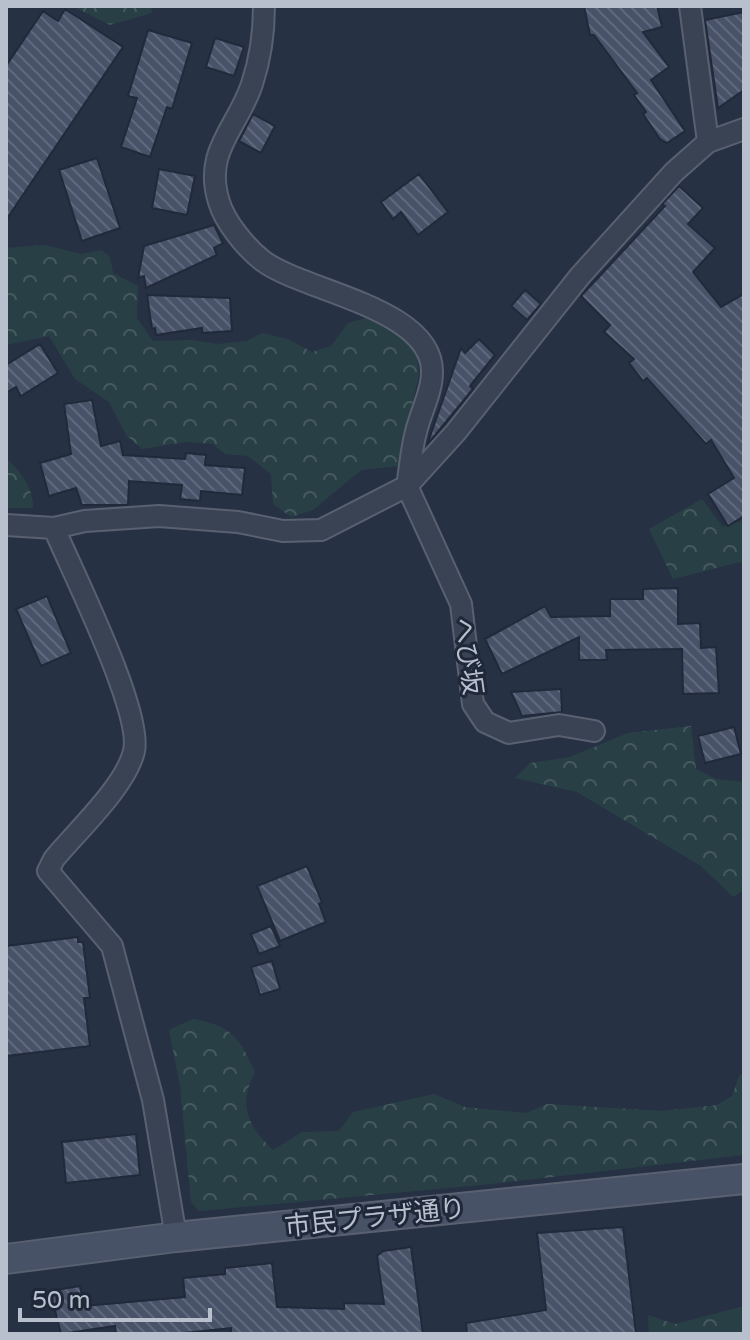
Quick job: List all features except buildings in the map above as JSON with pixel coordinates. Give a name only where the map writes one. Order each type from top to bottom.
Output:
[{"type":"street","points":[[264,6],[264,27],[252,84],[212,170],[220,205],[239,235],[262,260],[297,279],[385,313],[409,328],[424,348],[432,372],[415,435],[407,486]]},
{"type":"street","points":[[690,6],[708,142]]},
{"type":"street","points":[[6,525],[54,528],[85,521],[159,516],[238,522],[283,531],[321,530],[407,486],[456,432],[580,276],[674,172],[708,142],[744,129]]},
{"type":"street","name":"へび坂","points":[[407,486],[461,604],[473,704],[485,722],[509,733],[559,725],[594,731]]},
{"type":"street","points":[[54,528],[132,716],[135,750],[124,775],[54,859],[48,871],[112,946],[153,1100],[176,1237]]},
{"type":"street","name":"市民プラザ通り","points":[[6,1259],[176,1237],[744,1179]]},
{"type":"green space","points":[[72,6],[151,6],[152,13],[110,25]]},
{"type":"green space","points":[[45,245],[81,254],[102,250],[110,257],[113,273],[138,286],[137,318],[153,341],[192,340],[218,344],[247,341],[262,333],[288,339],[312,352],[331,346],[348,323],[370,317],[391,326],[416,352],[419,374],[399,466],[361,470],[313,510],[291,517],[273,504],[271,474],[248,456],[225,454],[213,444],[186,442],[142,449],[126,435],[109,402],[75,379],[49,336],[6,345],[6,248]]},
{"type":"green space","points":[[6,458],[25,480],[33,508],[6,508]]},
{"type":"green space","points":[[702,499],[723,527],[744,520],[744,561],[673,579],[649,529]]},
{"type":"green space","points":[[691,726],[696,769],[716,779],[744,782],[744,890],[733,897],[701,866],[577,792],[515,778],[530,763],[570,757],[628,733]]},
{"type":"green space","points":[[193,1019],[226,1030],[244,1050],[255,1072],[247,1095],[248,1114],[257,1132],[273,1150],[302,1132],[339,1131],[353,1112],[434,1094],[465,1107],[526,1113],[547,1104],[662,1111],[717,1105],[732,1096],[739,1076],[744,1072],[744,1155],[481,1185],[199,1211],[191,1202],[180,1086],[169,1030]]},
{"type":"green space","points":[[744,1306],[744,1334],[649,1334],[648,1315],[675,1324]]}]
